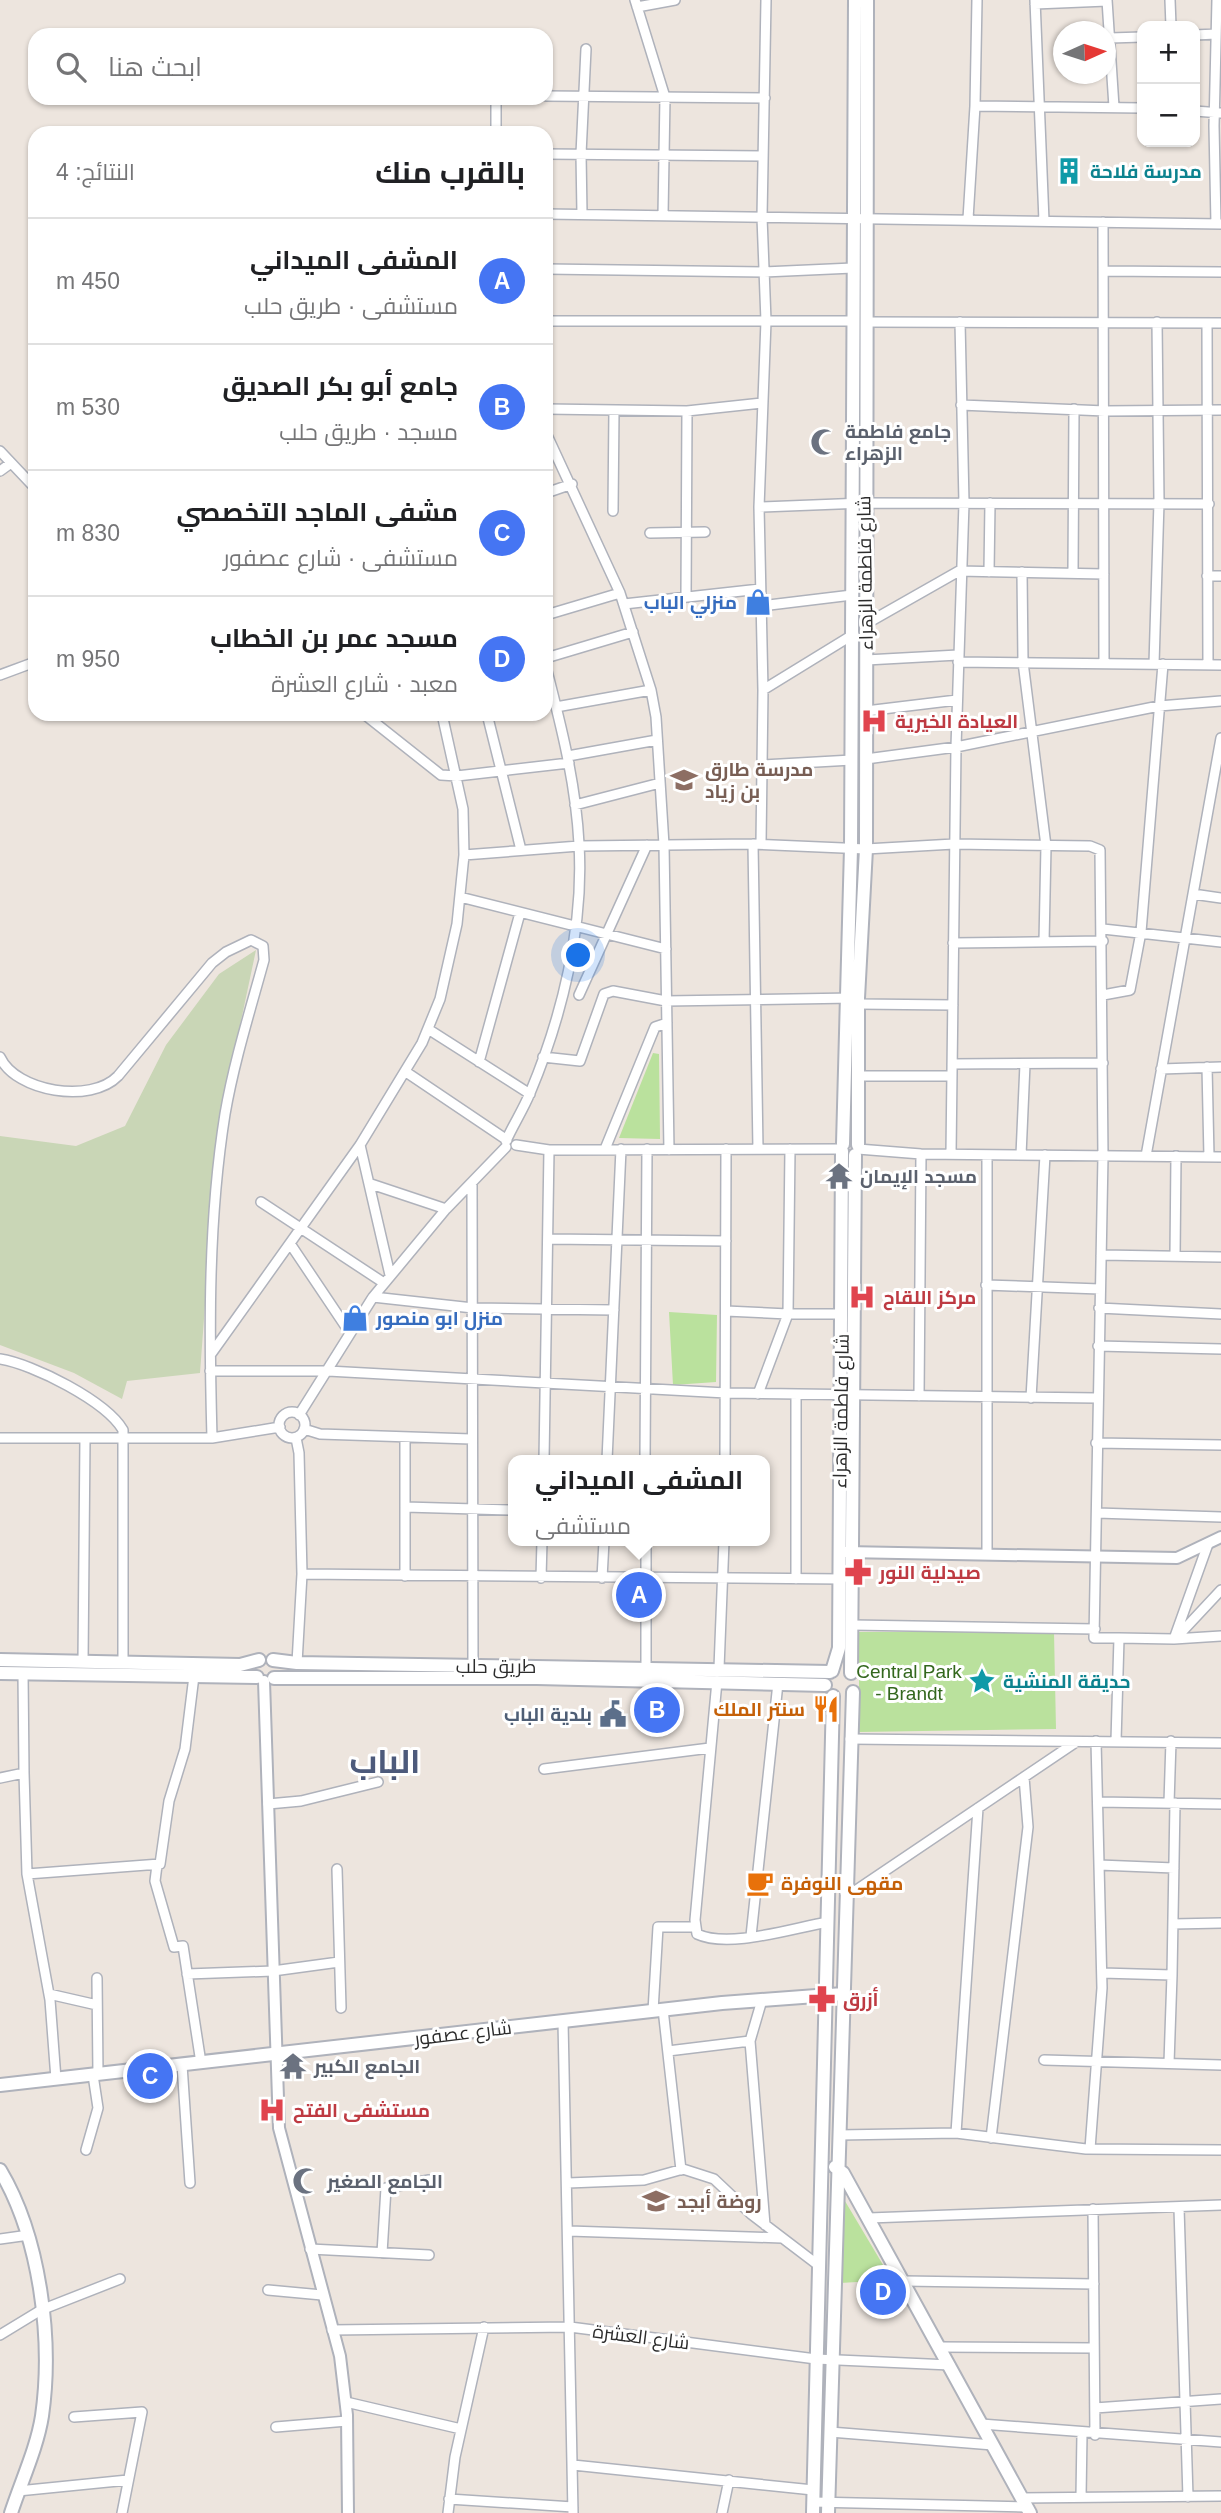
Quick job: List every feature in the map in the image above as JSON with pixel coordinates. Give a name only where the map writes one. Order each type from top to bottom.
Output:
[{"type":"main road","name":"شارع فاطمة الزهراء","points":[[829,1676],[839,1648],[838,1552],[847,1395],[853,1000],[852,595],[867,322],[860,218],[855,0]]},
{"type":"main road","name":"شارع فاطمة الزهراء","points":[[851,1673],[852,1552],[842,1314],[850,1149],[858,1076],[853,1000],[866,849],[866,624],[858,503],[853,268],[860,218],[867,0]]},
{"type":"main road","points":[[853,307],[867,308]]},
{"type":"main road","points":[[0,1660],[240,1665],[260,1660]]},
{"type":"main road","points":[[260,1660],[254,1668],[265,1679]]},
{"type":"main road","name":"طريق حلب","points":[[260,1660],[298,1663],[646,1667],[718,1675]]},
{"type":"main road","points":[[265,1679],[278,1669],[273,1660]]},
{"type":"main road","points":[[718,1675],[778,1682],[829,1676],[840,1668],[851,1673],[856,1682],[850,1739],[828,2507]]},
{"type":"main road","points":[[0,1673],[265,1679],[829,1676]]},
{"type":"main road","points":[[813,2501],[833,1696],[829,1676]]},
{"type":"main road","points":[[833,1696],[846,1698],[853,1692]]},
{"type":"main road","name":"شارع عصفور","points":[[0,2085],[658,2010],[843,1994]]},
{"type":"main road","points":[[821,2156],[838,2169],[869,2218],[1026,2506]]},
{"type":"main road","points":[[0,2170],[29,2235],[41,2310],[45,2376],[41,2418],[10,2513]]},
{"type":"street","points":[[663,215],[662,155],[666,97],[636,3],[676,0]]},
{"type":"street","points":[[758,1149],[755,1001],[757,844],[763,765],[759,507],[766,321],[762,217],[766,0]]},
{"type":"street","points":[[968,219],[975,106],[977,0]]},
{"type":"street","points":[[1170,0],[1171,21]]},
{"type":"street","points":[[553,214],[1219,224],[1217,0]]},
{"type":"street","points":[[1044,221],[1035,2],[1107,1],[1109,21]]},
{"type":"street","points":[[1200,35],[1216,34]]},
{"type":"street","points":[[1116,38],[1137,37]]},
{"type":"street","points":[[582,214],[581,154],[586,49]]},
{"type":"street","points":[[1113,84],[1114,107]]},
{"type":"street","points":[[553,96],[765,98]]},
{"type":"street","points":[[496,105],[496,126]]},
{"type":"street","points":[[975,106],[1137,108]]},
{"type":"street","points":[[1200,111],[1218,113]]},
{"type":"street","points":[[553,154],[763,156]]},
{"type":"street","points":[[1103,222],[1104,662]]},
{"type":"street","points":[[553,270],[764,272],[853,268]]},
{"type":"street","points":[[1104,271],[1221,272]]},
{"type":"street","points":[[553,321],[853,321]]},
{"type":"street","points":[[867,322],[1221,323]]},
{"type":"street","points":[[951,1154],[959,571],[964,503],[960,322]]},
{"type":"street","points":[[1103,995],[1130,990],[1141,932],[1159,706],[1157,322]]},
{"type":"street","points":[[1207,323],[1208,665]]},
{"type":"street","points":[[553,410],[687,411],[762,403]]},
{"type":"street","points":[[961,405],[1105,411],[1221,410]]},
{"type":"street","points":[[1073,573],[1074,409]]},
{"type":"street","points":[[613,511],[614,410]]},
{"type":"street","points":[[686,597],[687,411]]},
{"type":"street","points":[[553,447],[620,593],[651,690],[664,845],[669,1150]]},
{"type":"street","points":[[0,450],[28,481]]},
{"type":"street","points":[[0,471],[11,463]]},
{"type":"street","points":[[553,491],[572,484]]},
{"type":"street","points":[[759,507],[858,503],[1209,504]]},
{"type":"street","points":[[989,572],[990,503]]},
{"type":"street","points":[[650,533],[705,532]]},
{"type":"street","points":[[763,690],[866,624],[959,571],[1104,574]]},
{"type":"street","points":[[1022,572],[1023,662],[1046,846],[1044,942]]},
{"type":"street","points":[[1207,576],[1221,576]]},
{"type":"street","points":[[624,604],[760,589]]},
{"type":"street","points":[[553,613],[620,593]]},
{"type":"street","points":[[761,606],[852,595]]},
{"type":"street","points":[[553,656],[634,632]]},
{"type":"street","points":[[866,660],[958,658],[1023,662],[1221,665]]},
{"type":"street","points":[[0,676],[28,665]]},
{"type":"street","points":[[556,706],[651,690]]},
{"type":"street","points":[[299,1415],[373,1297],[446,1209],[509,1143],[530,1094],[568,970],[574,927],[579,846],[568,759],[553,694]]},
{"type":"street","points":[[866,711],[957,700]]},
{"type":"street","points":[[866,759],[956,747],[1159,706],[1221,701]]},
{"type":"street","points":[[373,721],[441,775],[503,771],[657,740]]},
{"type":"street","points":[[210,1355],[302,1230],[360,1145],[406,1072],[440,999],[460,897],[464,855],[463,809],[444,721]]},
{"type":"street","points":[[489,721],[521,850]]},
{"type":"street","points":[[1146,1156],[1221,738]]},
{"type":"street","points":[[763,765],[852,760]]},
{"type":"street","points":[[575,805],[660,783]]},
{"type":"street","points":[[464,855],[579,846],[757,844],[866,849],[954,844],[1090,846],[1100,850],[1103,941],[1103,1156],[1094,1638],[1174,1639],[1221,1636]]},
{"type":"street","points":[[579,995],[647,845]]},
{"type":"street","points":[[1193,894],[1221,898]]},
{"type":"street","points":[[460,897],[666,949]]},
{"type":"street","points":[[479,1062],[520,913]]},
{"type":"street","points":[[1102,929],[1221,942]]},
{"type":"street","points":[[0,1057],[11,1073],[26,1082],[75,1093],[98,1090],[118,1076],[219,957],[248,941],[258,941],[263,946],[264,960],[237,1055],[221,1140],[215,1205],[210,1355],[212,1438]]},
{"type":"street","points":[[953,943],[1103,941]]},
{"type":"street","points":[[542,1057],[580,1061],[604,994],[613,991],[666,1001],[853,1000],[953,1005]]},
{"type":"street","points":[[605,1150],[655,1027],[667,1023]]},
{"type":"street","points":[[428,1029],[530,1094]]},
{"type":"street","points":[[952,1064],[1103,1063]]},
{"type":"street","points":[[1021,1155],[1025,1064]]},
{"type":"street","points":[[1208,1067],[1209,1157]]},
{"type":"street","points":[[1161,1069],[1221,1067]]},
{"type":"street","points":[[406,1072],[509,1143],[550,1150],[850,1149],[920,1154],[1221,1157]]},
{"type":"street","points":[[858,1076],[952,1076]]},
{"type":"street","points":[[360,1145],[371,1184],[387,1279]]},
{"type":"street","points":[[607,1455],[621,1149]]},
{"type":"street","points":[[725,1455],[726,1149]]},
{"type":"street","points":[[758,1394],[788,1314],[790,1149]]},
{"type":"street","points":[[544,1455],[550,1150]]},
{"type":"street","points":[[645,1455],[643,1389],[647,1150]]},
{"type":"street","points":[[919,1396],[920,1154]]},
{"type":"street","points":[[987,1155],[987,1554]]},
{"type":"street","points":[[1031,1398],[1045,1155]]},
{"type":"street","points":[[1175,1256],[1176,1156]]},
{"type":"street","points":[[472,1182],[473,1666]]},
{"type":"street","points":[[371,1184],[446,1209]]},
{"type":"street","points":[[261,1202],[302,1230],[387,1279]]},
{"type":"street","points":[[548,1239],[726,1241]]},
{"type":"street","points":[[291,1245],[350,1333]]},
{"type":"street","points":[[1101,1255],[1221,1257]]},
{"type":"street","points":[[986,1285],[1100,1289]]},
{"type":"street","points":[[373,1297],[473,1308],[614,1310]]},
{"type":"street","points":[[1099,1308],[1221,1314]]},
{"type":"street","points":[[726,1311],[842,1314]]},
{"type":"street","points":[[1098,1346],[1221,1349]]},
{"type":"street","points":[[0,1359],[39,1369],[64,1383],[118,1423],[125,1438],[123,1662]]},
{"type":"street","points":[[210,1371],[328,1371],[545,1385],[758,1394],[1097,1398]]},
{"type":"street","points":[[796,1395],[796,1579]]},
{"type":"street","points":[[291,1413],[299,1415],[304,1421],[304,1429],[296,1437],[284,1434],[280,1427],[284,1416],[291,1413]]},
{"type":"street","points":[[0,1438],[212,1438],[280,1427]]},
{"type":"street","points":[[304,1429],[320,1434],[471,1438]]},
{"type":"street","points":[[296,1437],[299,1453],[302,1574],[298,1663]]},
{"type":"street","points":[[405,1437],[405,1576]]},
{"type":"street","points":[[83,1662],[85,1438]]},
{"type":"street","points":[[1096,1443],[1221,1446]]},
{"type":"street","points":[[405,1507],[508,1510]]},
{"type":"street","points":[[1097,1513],[1221,1517]]},
{"type":"street","points":[[838,1552],[1177,1558],[1220,1536]]},
{"type":"street","points":[[1174,1639],[1208,1544]]},
{"type":"street","points":[[541,1578],[542,1546]]},
{"type":"street","points":[[602,1578],[604,1546]]},
{"type":"street","points":[[646,1546],[646,1667]]},
{"type":"street","points":[[724,1546],[718,1675],[697,1934],[710,1940],[751,1936],[828,1922]]},
{"type":"street","points":[[302,1574],[472,1578],[852,1579]]},
{"type":"street","points":[[1174,1639],[1221,1590]]},
{"type":"street","points":[[852,1625],[1095,1629]]},
{"type":"street","points":[[1116,1741],[1119,1638]]},
{"type":"street","points":[[23,1673],[27,1874],[49,1994],[56,2079]]},
{"type":"street","points":[[27,1874],[160,1864],[169,1801],[185,1749],[194,1676]]},
{"type":"street","points":[[265,1679],[279,2128],[340,2356],[347,2421],[348,2513]]},
{"type":"street","points":[[751,1936],[778,1682]]},
{"type":"street","points":[[850,1739],[1221,1743]]},
{"type":"street","points":[[845,1893],[855,1891],[1078,1741]]},
{"type":"street","points":[[1090,2149],[1102,1973],[1096,1741]]},
{"type":"street","points":[[1169,2063],[1174,1868],[1171,1741]]},
{"type":"street","points":[[544,1769],[710,1748]]},
{"type":"street","points":[[0,1778],[24,1773]]},
{"type":"street","points":[[991,2138],[1028,1826],[1024,1777]]},
{"type":"street","points":[[268,1804],[301,1801],[378,1782]]},
{"type":"street","points":[[1098,1802],[1221,1804]]},
{"type":"street","points":[[956,2133],[978,1808]]},
{"type":"street","points":[[157,1864],[155,1881],[174,1947],[183,1947],[201,2063]]},
{"type":"street","points":[[1099,1865],[1174,1868]]},
{"type":"street","points":[[337,1869],[341,2008]]},
{"type":"street","points":[[1173,1924],[1221,1923]]},
{"type":"street","points":[[681,2170],[668,2051],[658,2010],[658,1927],[696,1927]]},
{"type":"street","points":[[187,1974],[273,1971],[340,1962]]},
{"type":"street","points":[[1102,1973],[1172,1975]]},
{"type":"street","points":[[86,2150],[98,2108],[97,1978]]},
{"type":"street","points":[[49,1994],[97,2005]]},
{"type":"street","points":[[762,2000],[750,2041],[765,2224]]},
{"type":"street","points":[[449,2499],[573,2510],[563,2021]]},
{"type":"street","points":[[668,2051],[750,2041]]},
{"type":"street","points":[[1044,2060],[1221,2065]]},
{"type":"street","points":[[182,2065],[190,2183]]},
{"type":"street","points":[[839,2135],[956,2133],[1090,2149],[1221,2150]]},
{"type":"street","points":[[568,2183],[644,2180],[681,2170],[715,2179],[765,2224],[818,2265]]},
{"type":"street","points":[[382,2253],[386,2188],[429,2180]]},
{"type":"street","points":[[869,2218],[1221,2205]]},
{"type":"street","points":[[1179,2208],[1188,2497]]},
{"type":"street","points":[[1093,2209],[1095,2435]]},
{"type":"street","points":[[569,2231],[782,2238]]},
{"type":"street","points":[[0,2239],[29,2235]]},
{"type":"street","points":[[310,2249],[429,2255]]},
{"type":"street","points":[[0,2336],[41,2310],[120,2279]]},
{"type":"street","points":[[904,2281],[1094,2284]]},
{"type":"street","points":[[268,2290],[322,2295]]},
{"type":"street","points":[[448,2513],[461,2429],[484,2327]]},
{"type":"street","name":"شارع العشرة","points":[[332,2330],[570,2327],[816,2359],[950,2365]]},
{"type":"street","points":[[940,2347],[1094,2348]]},
{"type":"street","points":[[1095,2408],[1221,2399]]},
{"type":"street","points":[[346,2402],[461,2429]]},
{"type":"street","points":[[74,2417],[142,2412],[122,2513]]},
{"type":"street","points":[[276,2427],[347,2421]]},
{"type":"street","points":[[981,2424],[1095,2435],[1221,2442]]},
{"type":"street","points":[[830,2432],[993,2445]]},
{"type":"street","points":[[1081,2497],[1082,2434]]},
{"type":"street","points":[[573,2465],[729,2480],[828,2507],[996,2509],[1081,2497],[1221,2497]]},
{"type":"street","points":[[18,2491],[128,2480]]},
{"type":"street","points":[[722,2513],[729,2480]]},
{"type":"green space","points":[[256,950],[218,1129],[200,1373],[127,1381],[122,1399],[74,1373],[0,1345],[0,1136],[76,1146],[125,1126],[166,1045],[219,974]]},
{"type":"green space","points":[[653,1053],[659,1054],[660,1139],[619,1138]]},
{"type":"green space","points":[[669,1312],[717,1315],[716,1382],[673,1385]]},
{"type":"green space","name":"Central Park - Brandt","points":[[859,1632],[1054,1632],[1056,1729],[859,1732]]},
{"type":"green space","points":[[839,2191],[892,2280],[840,2283]]},
{"type":"place","name":"مدرسة فلاحة","points":[[1069,171]]},
{"type":"place","name":"جامع فاطمة الزهراء","points":[[824,442]]},
{"type":"place","name":"منزلي الباب","points":[[758,602]]},
{"type":"place","name":"العيادة الخيرية","points":[[874,721]]},
{"type":"place","name":"مدرسة طارق بن زياد","points":[[684,780]]},
{"type":"place","name":"مسجد الإيمان","points":[[839,1176]]},
{"type":"place","name":"مركز اللقاح","points":[[862,1297]]},
{"type":"place","name":"منزل ابو منصور","points":[[355,1318]]},
{"type":"place","name":"صيدلية النور","points":[[858,1572]]},
{"type":"place","name":"المشفى الميداني","points":[[639,1595]]},
{"type":"place","name":"حديقة المنشية","points":[[982,1681]]},
{"type":"place","name":"سنتر الملك","points":[[826,1709]]},
{"type":"place","name":"جامع أبو بكر الصديق","points":[[657,1710]]},
{"type":"place","name":"بلدية الباب","points":[[613,1714]]},
{"type":"place","name":"مقهى النوفرة","points":[[760,1883]]},
{"type":"place","name":"أزرق","points":[[822,1999]]},
{"type":"place","name":"الجامع الكبير","points":[[293,2066]]},
{"type":"place","name":"مشفى الماجد التخصصي","points":[[150,2076]]},
{"type":"place","name":"مستشفى الفتح","points":[[272,2110]]},
{"type":"place","name":"الجامع الصغير","points":[[306,2181]]},
{"type":"place","name":"روضة أبجد","points":[[656,2201]]},
{"type":"place","name":"مسجد عمر بن الخطاب","points":[[883,2292]]},
{"type":"district","name":"الباب","points":[[385,1761]]}]
